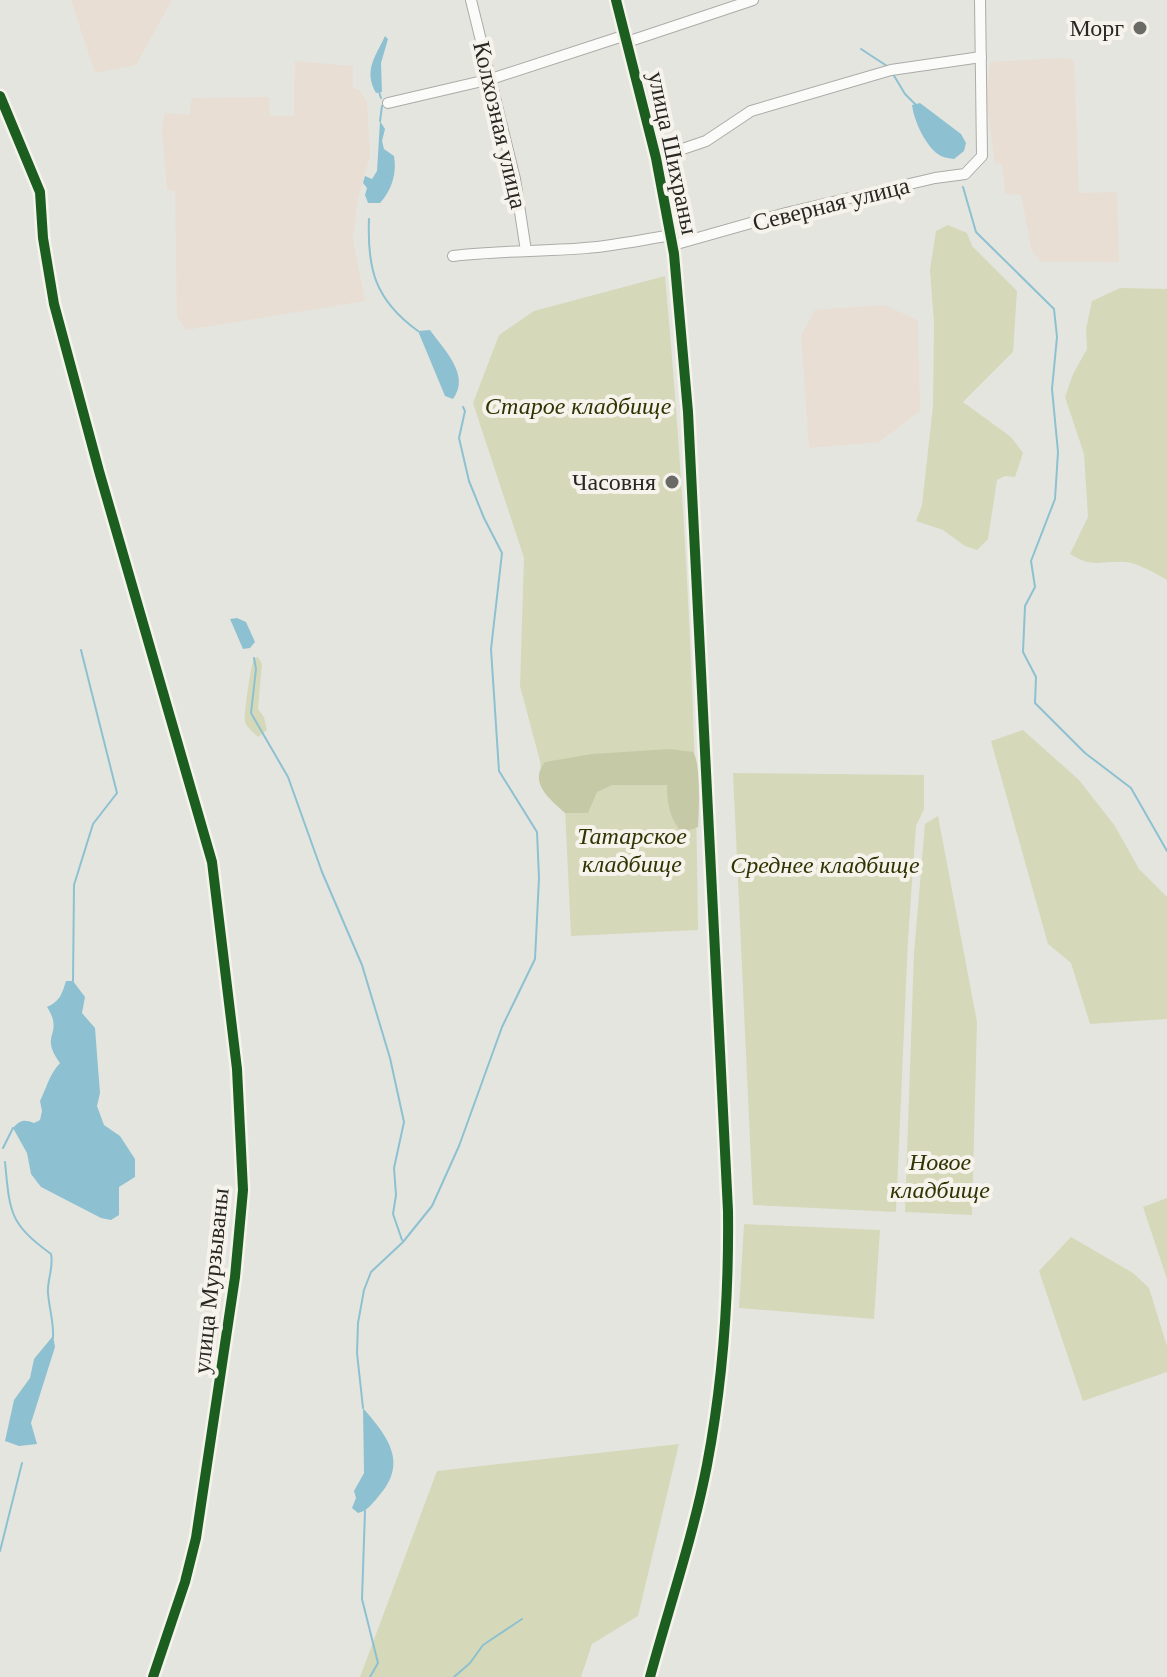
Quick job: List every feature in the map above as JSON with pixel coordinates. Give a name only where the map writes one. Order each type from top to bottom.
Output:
[{"type":"street","name":"Колхозная улица","points":[[471,0],[515,179],[526,251]]},
{"type":"street","name":"улица Шихраны","points":[[616,0],[656,158],[673,240],[688,412],[728,1211],[729,1269],[723,1354],[706,1468],[650,1677]]},
{"type":"street","points":[[388,103],[491,79],[753,0]]},
{"type":"street","points":[[656,158],[706,141],[751,111],[891,70],[981,57],[980,0]]},
{"type":"street","name":"Северная улица","points":[[453,256],[495,250],[598,247],[673,240],[935,178],[965,174],[982,156],[981,57]]},
{"type":"street","name":"улица Мурзываны","points":[[0,96],[40,192],[43,238],[54,304],[103,486],[212,862],[237,1069],[243,1190],[235,1277],[196,1538],[185,1582],[153,1677]]},
{"type":"shaded area","points":[[71,0],[172,0],[136,65],[95,73]]},
{"type":"shaded area","points":[[1074,60],[1079,193],[1117,192],[1119,262],[1041,262],[1032,251],[1021,195],[1005,194],[1002,164],[995,163],[986,98],[990,62]]},
{"type":"shaded area","points":[[295,61],[353,66],[353,88],[359,90],[367,101],[370,156],[357,202],[353,239],[365,301],[186,330],[177,317],[175,191],[167,190],[162,130],[165,113],[189,115],[192,98],[269,97],[270,116],[294,116]]},
{"type":"shaded area","points":[[884,305],[918,320],[920,411],[879,442],[809,448],[801,335],[815,310]]},
{"type":"green space","points":[[948,225],[967,233],[972,246],[1017,291],[1013,352],[963,402],[1011,437],[1023,453],[1015,477],[1005,476],[997,480],[988,539],[977,550],[965,546],[943,530],[916,521],[922,505],[933,406],[934,323],[930,270],[936,231]]},
{"type":"green space","name":"Старое кладбище","points":[[665,276],[688,603],[698,930],[571,936],[565,809],[543,789],[540,761],[520,686],[524,558],[473,403],[499,335],[534,311]]},
{"type":"green space","points":[[1120,288],[1167,289],[1167,580],[1131,563],[1092,563],[1070,554],[1088,517],[1084,454],[1065,397],[1087,349],[1086,329],[1092,301]]},
{"type":"green space","points":[[258,657],[262,664],[258,709],[267,730],[258,737],[247,726],[245,719],[253,662]]},
{"type":"green space","points":[[1023,730],[1079,780],[1115,826],[1139,869],[1167,897],[1167,1019],[1090,1024],[1071,963],[1048,944],[991,741]]},
{"type":"green space","points":[[670,749],[693,752],[696,758],[698,827],[687,831],[679,829],[673,819],[667,785],[612,785],[597,792],[588,813],[565,813],[540,784],[540,770],[545,762],[592,754]]},
{"type":"green space","name":"Среднее кладбище","points":[[733,773],[924,775],[924,809],[916,826],[908,939],[896,1212],[753,1205]]},
{"type":"green space","name":"Новое кладбище","points":[[938,816],[977,1022],[972,1215],[905,1212],[914,953],[925,824]]},
{"type":"green space","points":[[1167,1198],[1167,1279],[1143,1207]]},
{"type":"green space","points":[[744,1224],[880,1230],[874,1319],[739,1308]]},
{"type":"green space","points":[[1071,1237],[1133,1273],[1149,1288],[1167,1346],[1167,1372],[1083,1401],[1039,1271]]},
{"type":"green space","points":[[679,1444],[638,1616],[592,1644],[581,1677],[360,1677],[437,1471]]},
{"type":"water","points":[[385,36],[388,39],[381,63],[382,92],[376,93],[371,70]]},
{"type":"water","points":[[920,103],[961,134],[966,143],[964,151],[954,159],[941,156],[926,141],[912,105]]},
{"type":"water","points":[[380,121],[385,129],[384,149],[394,156],[394,175],[388,193],[380,203],[368,203],[365,195],[367,188],[363,183],[365,176],[372,179],[377,171]]},
{"type":"water","points":[[430,330],[457,372],[458,390],[453,399],[445,396],[418,331]]},
{"type":"water","points":[[230,619],[246,622],[255,642],[250,648],[243,649]]},
{"type":"water","points":[[66,981],[73,981],[85,997],[82,1013],[95,1028],[100,1093],[97,1106],[104,1125],[120,1136],[135,1159],[135,1177],[119,1187],[119,1215],[111,1220],[101,1218],[41,1187],[31,1174],[27,1153],[13,1128],[22,1121],[34,1123],[40,1120],[40,1101],[60,1063],[51,1046],[54,1023],[47,1007],[60,997]]},
{"type":"water","points":[[53,1336],[55,1347],[31,1423],[37,1444],[19,1446],[5,1441],[14,1400],[30,1378],[34,1359]]},
{"type":"water","points":[[363,1408],[387,1440],[393,1462],[387,1485],[369,1507],[358,1513],[352,1508],[356,1498],[354,1491],[364,1473]]},
{"type":"waterway","points":[[861,49],[887,66]]},
{"type":"waterway","points":[[893,74],[916,105]]},
{"type":"waterway","points":[[379,92],[381,98]]},
{"type":"waterway","points":[[380,121],[382,106]]},
{"type":"waterway","points":[[963,187],[976,232],[1054,309],[1057,337],[1052,389],[1058,452],[1055,499],[1031,561],[1035,587],[1025,606],[1023,652],[1036,677],[1035,703],[1085,753],[1131,788],[1167,851]]},
{"type":"waterway","points":[[369,219],[370,253],[377,282],[392,307],[418,331]]},
{"type":"waterway","points":[[363,1408],[357,1353],[364,1290],[371,1272],[403,1242],[432,1206],[459,1146],[502,1027],[535,959],[539,878],[537,832],[499,771],[491,649],[502,553],[469,481],[459,438],[465,411],[463,407]]},
{"type":"waterway","points":[[73,981],[74,885],[93,824],[117,793],[81,650]]},
{"type":"waterway","points":[[254,658],[256,669],[251,713],[288,777],[322,872],[362,965],[390,1058],[404,1122],[394,1168],[396,1195],[393,1214],[402,1240]]},
{"type":"waterway","points":[[3,1148],[13,1128]]},
{"type":"waterway","points":[[5,1162],[14,1216],[27,1234],[51,1254],[48,1293],[53,1338]]},
{"type":"waterway","points":[[0,1551],[22,1463]]},
{"type":"waterway","points":[[365,1511],[362,1599],[378,1663],[370,1677]]},
{"type":"waterway","points":[[454,1677],[470,1663],[483,1645],[522,1619]]},
{"type":"cycle path","points":[[616,0],[656,158],[674,254],[688,412],[728,1211],[724,1338],[713,1433],[695,1519],[650,1677]]},
{"type":"cycle path","points":[[0,96],[40,192],[43,238],[54,304],[212,862],[237,1069],[243,1190],[235,1277],[196,1538],[185,1582],[153,1677]]},
{"type":"place","name":"Морг","points":[[1140,28]]},
{"type":"place","name":"Часовня","points":[[672,482]]},
{"type":"park label","name":"Татарское кладбище","points":[[632,850]]}]
